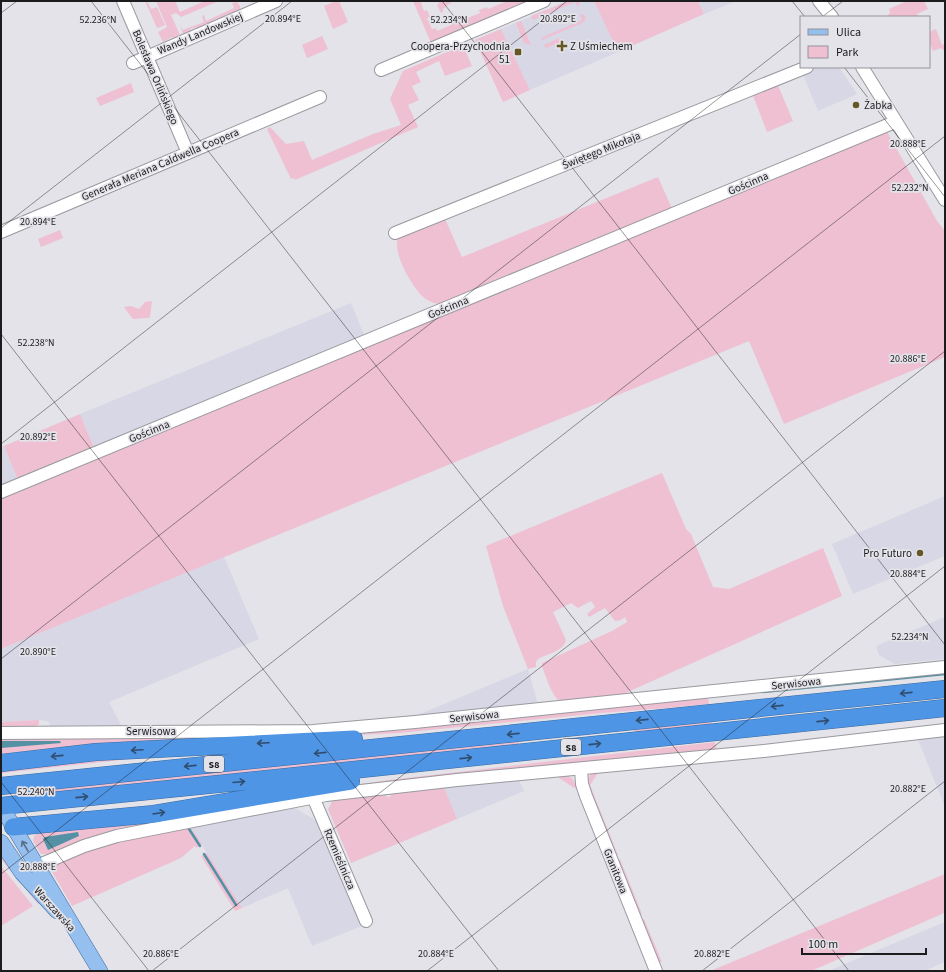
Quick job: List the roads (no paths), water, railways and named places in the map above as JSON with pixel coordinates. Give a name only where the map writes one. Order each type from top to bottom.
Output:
[{"type":"highway","name":"S8","points":[[1,786],[945,689]]},
{"type":"highway","name":"S8","points":[[5,817],[427,762],[945,708]]},
{"type":"highway","points":[[1,763],[96,752],[218,745],[357,739],[428,742]]},
{"type":"highway","points":[[5,817],[154,814],[364,778],[427,762]]},
{"type":"main road","name":"Warszawska","points":[[5,817],[37,866],[100,971]]},
{"type":"main road","name":"Warszawska","points":[[1,842],[22,873],[80,937]]},
{"type":"street","name":"Bolesława Orlińskiego","points":[[122,1],[188,153]]},
{"type":"street","name":"Wandy Landowskiej","points":[[132,63],[276,1]]},
{"type":"street","points":[[381,70],[544,1]]},
{"type":"street","points":[[819,1],[831,16]]},
{"type":"street","name":"Świętego Mikołaja","points":[[395,233],[805,68]]},
{"type":"street","points":[[863,68],[945,200]]},
{"type":"street","name":"Generała Meriana Caldwella Coopera","points":[[1,232],[320,97]]},
{"type":"street","name":"Gościnna","points":[[1,492],[895,122]]},
{"type":"street","name":"Serwisowa","points":[[1,733],[313,731],[415,722],[945,667]]},
{"type":"street","points":[[37,866],[84,846],[117,836],[313,797],[457,780],[764,751],[945,730]]},
{"type":"street","name":"Granitowa","points":[[581,769],[582,784],[586,796],[656,971]]},
{"type":"street","name":"Rzemieślnicza","points":[[313,797],[366,921]]},
{"type":"water","points":[[1,741],[60,741],[61,743],[1,748]]},
{"type":"water","points":[[78,832],[79,836],[48,850],[43,839],[45,837]]},
{"type":"waterway","points":[[763,692],[945,674]]},
{"type":"waterway","points":[[189,829],[200,846]]},
{"type":"waterway","points":[[204,854],[236,905]]},
{"type":"place","name":"Z Uśmiechem","points":[[562,46]]},
{"type":"place","name":"Coopera-Przychodnia 51","points":[[518,52]]},
{"type":"place","name":"Żabka","points":[[856,105]]},
{"type":"place","name":"Pro Futuro","points":[[920,553]]}]
